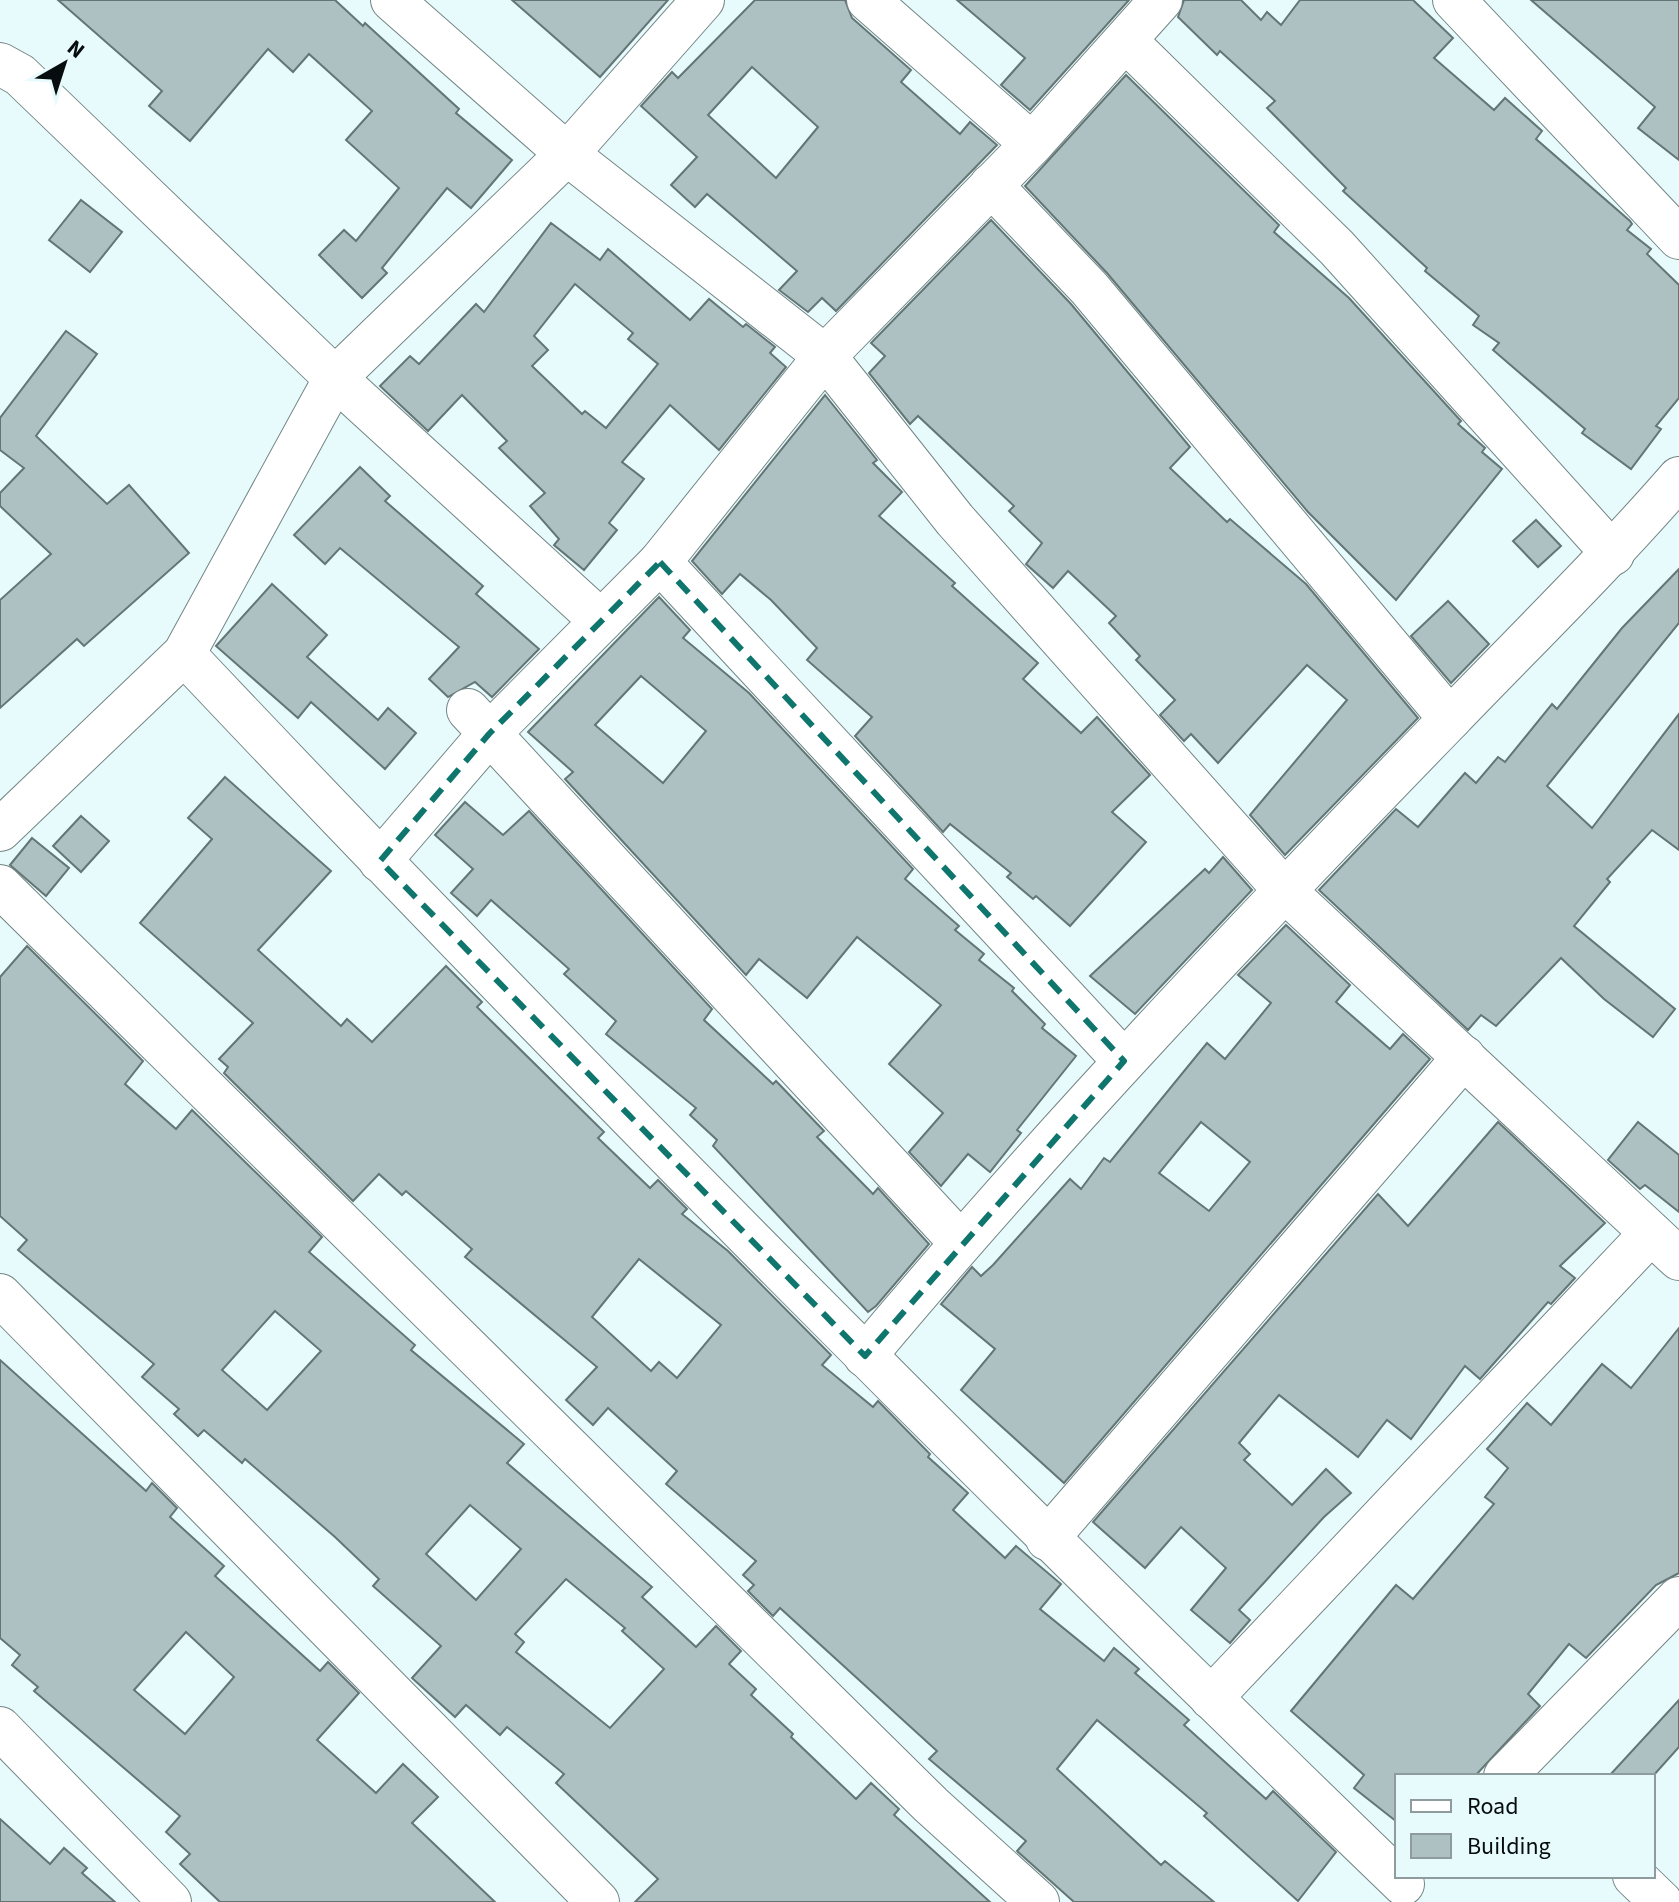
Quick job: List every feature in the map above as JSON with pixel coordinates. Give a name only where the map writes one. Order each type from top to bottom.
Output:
[{"type":"street","points":[[392,0],[567,154],[825,356],[955,520],[1286,892],[1665,1246],[1211,1698]]},
{"type":"street","points":[[0,830],[184,654],[335,378],[567,154],[703,0]]},
{"type":"street","points":[[868,0],[1032,144]]},
{"type":"street","points":[[380,861],[479,722],[601,621],[660,562],[825,356],[1032,144],[1161,0]]},
{"type":"street","points":[[1454,0],[1679,238]]},
{"type":"street","points":[[1126,41],[1337,248],[1613,554]]},
{"type":"street","points":[[0,64],[20,75],[335,378],[601,621]]},
{"type":"street","points":[[991,185],[1089,288],[1450,719]]},
{"type":"street","points":[[865,1356],[960,1242],[1124,1061],[1450,719],[1613,554],[1679,478]]},
{"type":"street","points":[[660,562],[1124,1061]]},
{"type":"street","points":[[184,654],[380,861],[865,1356],[1400,1887]]},
{"type":"street","points":[[479,722],[960,1242]]},
{"type":"street","points":[[0,886],[931,1805],[1038,1902]]},
{"type":"street","points":[[1047,1539],[1464,1057]]},
{"type":"street","points":[[0,1295],[598,1902]]},
{"type":"street","points":[[1518,1772],[1679,1598]]},
{"type":"street","points":[[0,1728],[170,1902]]},
{"type":"street","points":[[1636,1878],[1661,1902]]},
{"type":"highlighted area","points":[[660,562],[1124,1061],[865,1356],[380,861],[489,734]]},
{"type":"building","points":[[58,0],[335,0],[363,26],[365,23],[459,109],[456,113],[512,160],[471,208],[447,188],[382,268],[387,273],[362,298],[319,255],[344,230],[356,241],[399,188],[346,140],[372,111],[309,54],[293,72],[268,49],[190,141],[149,106],[162,91]]},
{"type":"building","points":[[512,0],[668,0],[600,77]]},
{"type":"building","points":[[755,0],[845,0],[852,18],[911,70],[901,82],[960,134],[970,122],[997,145],[836,311],[822,298],[808,312],[779,290],[797,271],[707,194],[695,207],[671,185],[697,157],[641,106],[672,72],[678,78]],"holes":[[[752,67],[818,127],[776,178],[708,115]]]},
{"type":"building","points":[[957,0],[1129,0],[1030,110],[1001,85],[1025,58]]},
{"type":"building","points":[[1184,0],[1241,0],[1261,20],[1267,12],[1281,25],[1300,0],[1413,0],[1453,38],[1434,58],[1494,110],[1505,98],[1542,131],[1536,139],[1630,221],[1632,224],[1627,230],[1651,249],[1647,254],[1679,285],[1679,398],[1656,426],[1661,429],[1631,469],[1582,433],[1585,429],[1493,350],[1499,343],[1473,325],[1479,316],[1425,271],[1427,268],[1343,191],[1346,188],[1267,108],[1275,101],[1220,51],[1217,55],[1178,17]]},
{"type":"building","points":[[1531,0],[1679,0],[1679,160],[1638,128],[1655,107]]},
{"type":"building","points":[[1126,75],[1279,225],[1274,232],[1349,298],[1461,421],[1458,424],[1485,448],[1482,452],[1502,469],[1396,600],[1308,512],[1107,273],[1025,186]]},
{"type":"building","points":[[81,200],[122,232],[90,272],[49,240]]},
{"type":"building","points":[[991,220],[1071,304],[1190,447],[1170,468],[1227,522],[1230,519],[1306,584],[1418,718],[1285,855],[1250,815],[1347,700],[1307,665],[1218,763],[1191,734],[1184,741],[1160,715],[1175,700],[1136,660],[1140,656],[1109,623],[1116,616],[1068,571],[1053,588],[1026,564],[1042,543],[1009,511],[1014,506],[918,416],[910,424],[869,373],[885,356],[871,343]]},
{"type":"building","points":[[551,223],[600,260],[608,249],[690,320],[709,299],[743,327],[746,324],[775,347],[770,353],[786,367],[719,450],[670,405],[622,462],[644,479],[609,523],[617,530],[584,570],[554,545],[559,539],[530,506],[545,493],[499,448],[507,441],[462,395],[428,431],[380,386],[410,356],[419,364],[476,304],[484,312]],"holes":[[[575,284],[633,333],[628,339],[658,364],[606,428],[585,411],[582,414],[532,366],[548,350],[534,336]]]},
{"type":"building","points":[[66,331],[97,354],[36,436],[107,504],[129,485],[189,553],[84,646],[77,639],[0,708],[0,600],[51,554],[0,506],[0,493],[24,468],[0,450],[0,418]]},
{"type":"building","points":[[825,395],[877,460],[873,463],[902,492],[879,516],[1038,663],[1023,679],[1081,733],[1097,717],[1150,775],[1112,812],[1146,842],[1070,926],[1036,896],[1033,899],[1007,877],[1011,873],[950,824],[943,832],[855,736],[872,717],[807,660],[817,648],[771,600],[740,574],[722,594],[692,561]]},
{"type":"building","points":[[360,467],[390,496],[385,501],[483,586],[476,594],[539,649],[492,697],[475,682],[448,697],[429,679],[459,647],[340,548],[325,564],[294,535]]},
{"type":"building","points":[[1536,520],[1561,546],[1538,567],[1513,541]]},
{"type":"building","points":[[1679,569],[1679,623],[1547,786],[1592,828],[1679,714],[1679,850],[1652,830],[1607,879],[1610,882],[1574,926],[1675,1009],[1653,1037],[1604,999],[1561,958],[1496,1026],[1481,1015],[1468,1030],[1319,890],[1396,809],[1418,827],[1465,773],[1476,783],[1498,757],[1505,762],[1552,704],[1557,709],[1622,628]]},
{"type":"building","points":[[272,584],[327,635],[307,657],[378,720],[388,708],[416,733],[385,769],[311,702],[298,718],[216,646]]},
{"type":"building","points":[[659,597],[690,630],[683,638],[749,693],[913,869],[905,879],[959,926],[955,930],[984,954],[979,960],[1014,988],[1012,991],[1045,1024],[1042,1028],[1076,1056],[1017,1130],[1021,1133],[990,1172],[968,1154],[941,1186],[909,1152],[943,1113],[889,1064],[941,1005],[857,937],[807,998],[759,959],[746,975],[565,779],[573,772],[528,732]],"holes":[[[641,676],[706,731],[663,783],[595,725]]]},
{"type":"building","points":[[1448,601],[1489,644],[1451,683],[1411,636]]},
{"type":"building","points":[[225,777],[331,871],[258,950],[341,1026],[347,1019],[372,1042],[446,966],[482,1002],[477,1007],[604,1132],[598,1138],[650,1188],[658,1180],[687,1209],[682,1214],[728,1251],[831,1355],[822,1365],[873,1407],[878,1401],[930,1454],[928,1457],[968,1493],[953,1510],[1005,1558],[1016,1546],[1061,1584],[1040,1609],[1104,1661],[1114,1648],[1139,1669],[1135,1673],[1189,1720],[1184,1725],[1266,1799],[1273,1791],[1336,1852],[1298,1901],[1204,1816],[1207,1813],[1097,1720],[1057,1769],[1161,1865],[1165,1861],[1214,1902],[1074,1902],[1017,1851],[1026,1841],[929,1759],[937,1751],[780,1608],[773,1616],[748,1591],[754,1585],[743,1575],[756,1561],[666,1484],[677,1471],[608,1408],[593,1425],[566,1400],[597,1367],[465,1257],[472,1249],[406,1191],[402,1195],[379,1174],[353,1201],[224,1073],[228,1067],[219,1059],[253,1023],[140,923],[212,839],[188,818]],"holes":[[[639,1259],[721,1325],[677,1378],[659,1362],[651,1371],[592,1317]]]},
{"type":"building","points":[[465,802],[503,835],[529,811],[712,1009],[704,1020],[773,1084],[776,1081],[824,1131],[817,1137],[873,1194],[878,1188],[929,1244],[876,1306],[868,1312],[713,1146],[717,1140],[690,1115],[696,1108],[606,1034],[616,1021],[564,974],[569,969],[491,900],[477,916],[451,893],[473,869],[435,835]]},
{"type":"building","points":[[81,816],[109,841],[81,872],[53,846]]},
{"type":"building","points":[[32,838],[69,868],[46,896],[10,865]]},
{"type":"building","points":[[1223,857],[1252,890],[1135,1014],[1090,976],[1205,869],[1209,873]]},
{"type":"building","points":[[1286,925],[1350,985],[1336,1002],[1390,1049],[1403,1034],[1430,1059],[1064,1483],[961,1390],[995,1349],[941,1304],[972,1267],[981,1276],[993,1265],[1070,1179],[1081,1189],[1104,1158],[1110,1162],[1207,1043],[1225,1059],[1271,1003],[1238,975]],"holes":[[[1201,1122],[1250,1162],[1209,1211],[1159,1173]]]},
{"type":"building","points":[[27,946],[143,1061],[125,1084],[176,1129],[192,1110],[322,1237],[309,1252],[415,1345],[411,1350],[524,1444],[507,1463],[652,1587],[642,1597],[696,1647],[716,1626],[741,1651],[729,1664],[756,1689],[751,1695],[793,1734],[791,1737],[856,1799],[871,1783],[899,1809],[894,1815],[990,1902],[635,1902],[658,1879],[556,1783],[564,1774],[507,1727],[500,1735],[466,1705],[455,1717],[412,1678],[441,1646],[373,1586],[379,1579],[335,1537],[245,1459],[242,1463],[204,1430],[198,1436],[174,1414],[179,1409],[142,1377],[154,1364],[18,1250],[27,1240],[0,1216],[0,977]],"holes":[[[275,1311],[321,1351],[267,1410],[222,1370]],[[470,1505],[521,1549],[476,1600],[426,1554]],[[566,1579],[625,1628],[622,1631],[664,1669],[610,1728],[516,1652],[524,1642],[515,1634]]]},
{"type":"building","points":[[1498,1122],[1605,1223],[1560,1266],[1575,1278],[1551,1304],[1548,1302],[1480,1379],[1465,1366],[1411,1439],[1387,1420],[1358,1457],[1279,1395],[1239,1443],[1250,1454],[1244,1460],[1292,1505],[1326,1469],[1351,1493],[1324,1517],[1239,1610],[1250,1620],[1230,1643],[1191,1610],[1226,1568],[1181,1527],[1145,1568],[1093,1522],[1378,1194],[1408,1226]]},
{"type":"building","points":[[1638,1122],[1679,1155],[1679,1212],[1645,1185],[1640,1189],[1608,1160]]},
{"type":"building","points":[[1679,1328],[1679,1573],[1656,1585],[1586,1658],[1569,1644],[1528,1694],[1540,1706],[1477,1774],[1395,1774],[1395,1820],[1354,1788],[1364,1775],[1291,1711],[1396,1585],[1413,1599],[1494,1504],[1485,1497],[1508,1468],[1487,1449],[1527,1403],[1551,1425],[1602,1364],[1631,1388]]},
{"type":"building","points":[[0,1360],[146,1491],[152,1483],[177,1508],[170,1517],[224,1566],[215,1576],[320,1671],[328,1662],[359,1693],[317,1740],[376,1793],[403,1764],[438,1797],[412,1823],[495,1902],[220,1902],[180,1864],[190,1854],[166,1832],[180,1816],[34,1691],[38,1687],[12,1665],[20,1655],[0,1638]],"holes":[[[186,1632],[234,1677],[185,1734],[134,1690]]]},
{"type":"building","points":[[1679,1700],[1679,1747],[1655,1774],[1611,1774]]},
{"type":"building","points":[[0,1819],[50,1864],[64,1848],[87,1868],[82,1873],[115,1902],[0,1902]]}]
